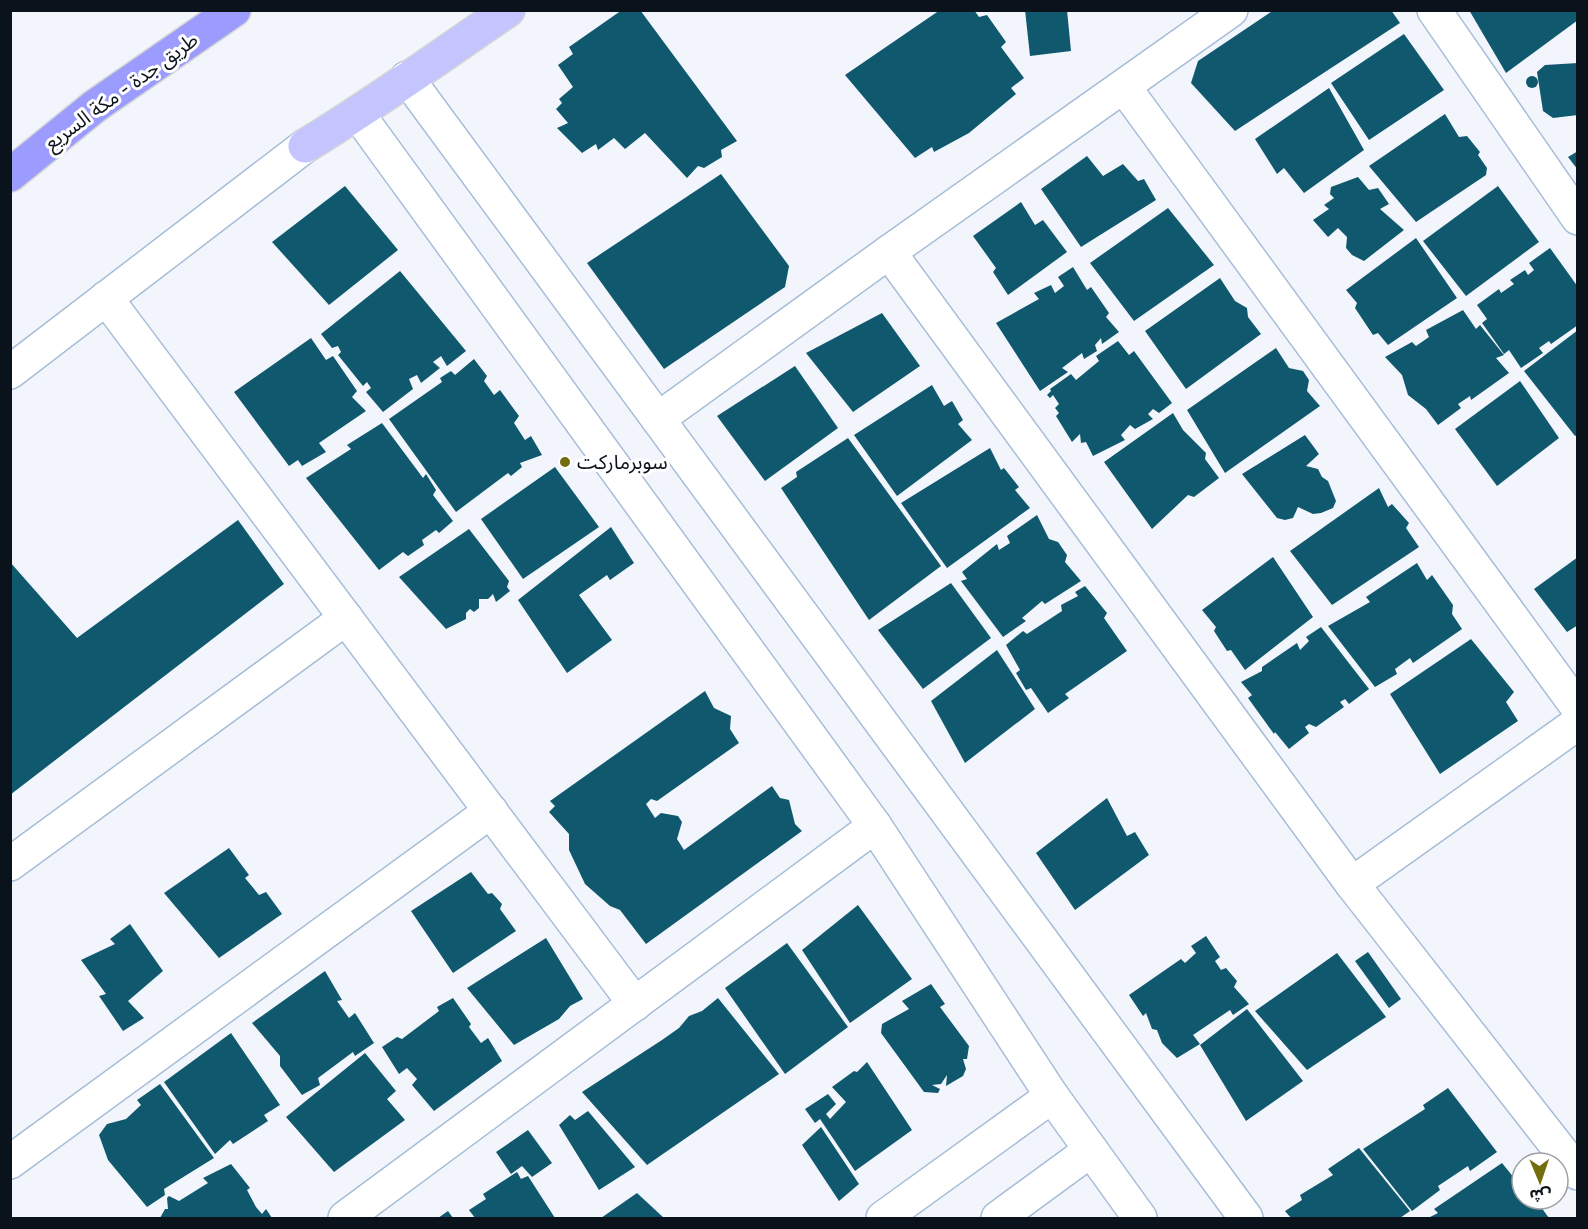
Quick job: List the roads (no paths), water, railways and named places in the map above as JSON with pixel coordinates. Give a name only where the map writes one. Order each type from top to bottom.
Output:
[{"type":"highway","name":"طريق جدة - مكة السريع","points":[[10,175],[95,106],[234,10]]},
{"type":"main road","points":[[305,146],[358,114],[508,10]]},
{"type":"street","points":[[658,419],[1231,10]]},
{"type":"street","points":[[1434,10],[1578,218]]},
{"type":"street","points":[[407,78],[1246,1218]]},
{"type":"street","points":[[1124,87],[1578,708]]},
{"type":"street","points":[[358,114],[875,826],[1052,1096],[1140,1218]]},
{"type":"street","points":[[10,372],[305,146]]},
{"type":"street","points":[[889,252],[1352,884],[1573,1155]]},
{"type":"street","points":[[106,298],[635,1004]]},
{"type":"street","points":[[10,864],[346,618]]},
{"type":"street","points":[[1352,884],[1578,723]]},
{"type":"street","points":[[10,1162],[491,811]]},
{"type":"street","points":[[345,1218],[875,826]]},
{"type":"street","points":[[883,1218],[1052,1096]]},
{"type":"street","points":[[998,1218],[1090,1150]]},
{"type":"place","name":"سوبرماركت","points":[[565,462]]}]
